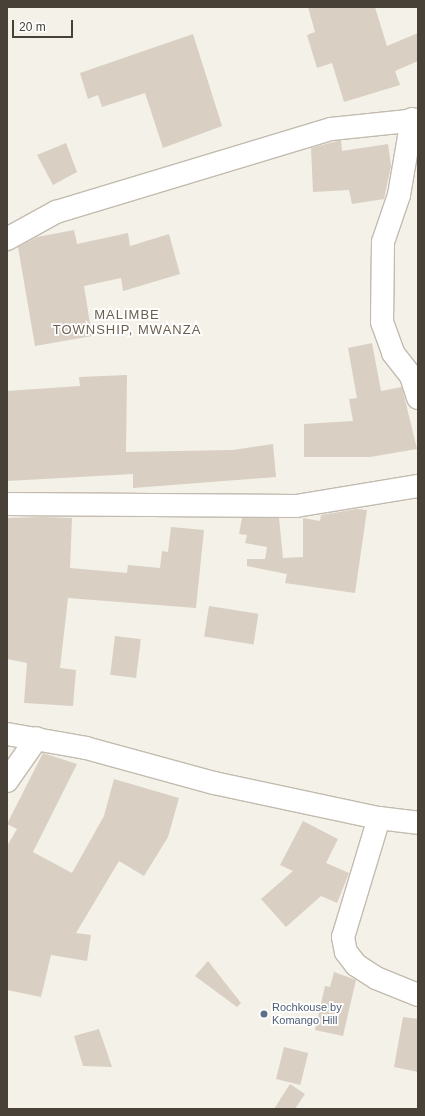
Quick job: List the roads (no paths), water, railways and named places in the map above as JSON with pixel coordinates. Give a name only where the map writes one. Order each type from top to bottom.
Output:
[{"type":"street","points":[[7,238],[56,212],[142,184],[331,128],[415,120],[410,178],[383,242],[382,322],[394,353],[411,376],[418,398]]},
{"type":"street","points":[[7,504],[296,506],[418,486]]},
{"type":"street","points":[[7,734],[37,738],[86,748],[214,783],[379,818],[418,823]]},
{"type":"street","points":[[7,781],[37,738]]},
{"type":"street","points":[[379,818],[343,937],[346,952],[356,965],[376,978],[418,995]]},
{"type":"place","name":"Rochkouse by Komango Hill","points":[[264,1014]]},
{"type":"district","name":"MALIMBE TOWNSHIP, MWANZA","points":[[127,324]]}]
